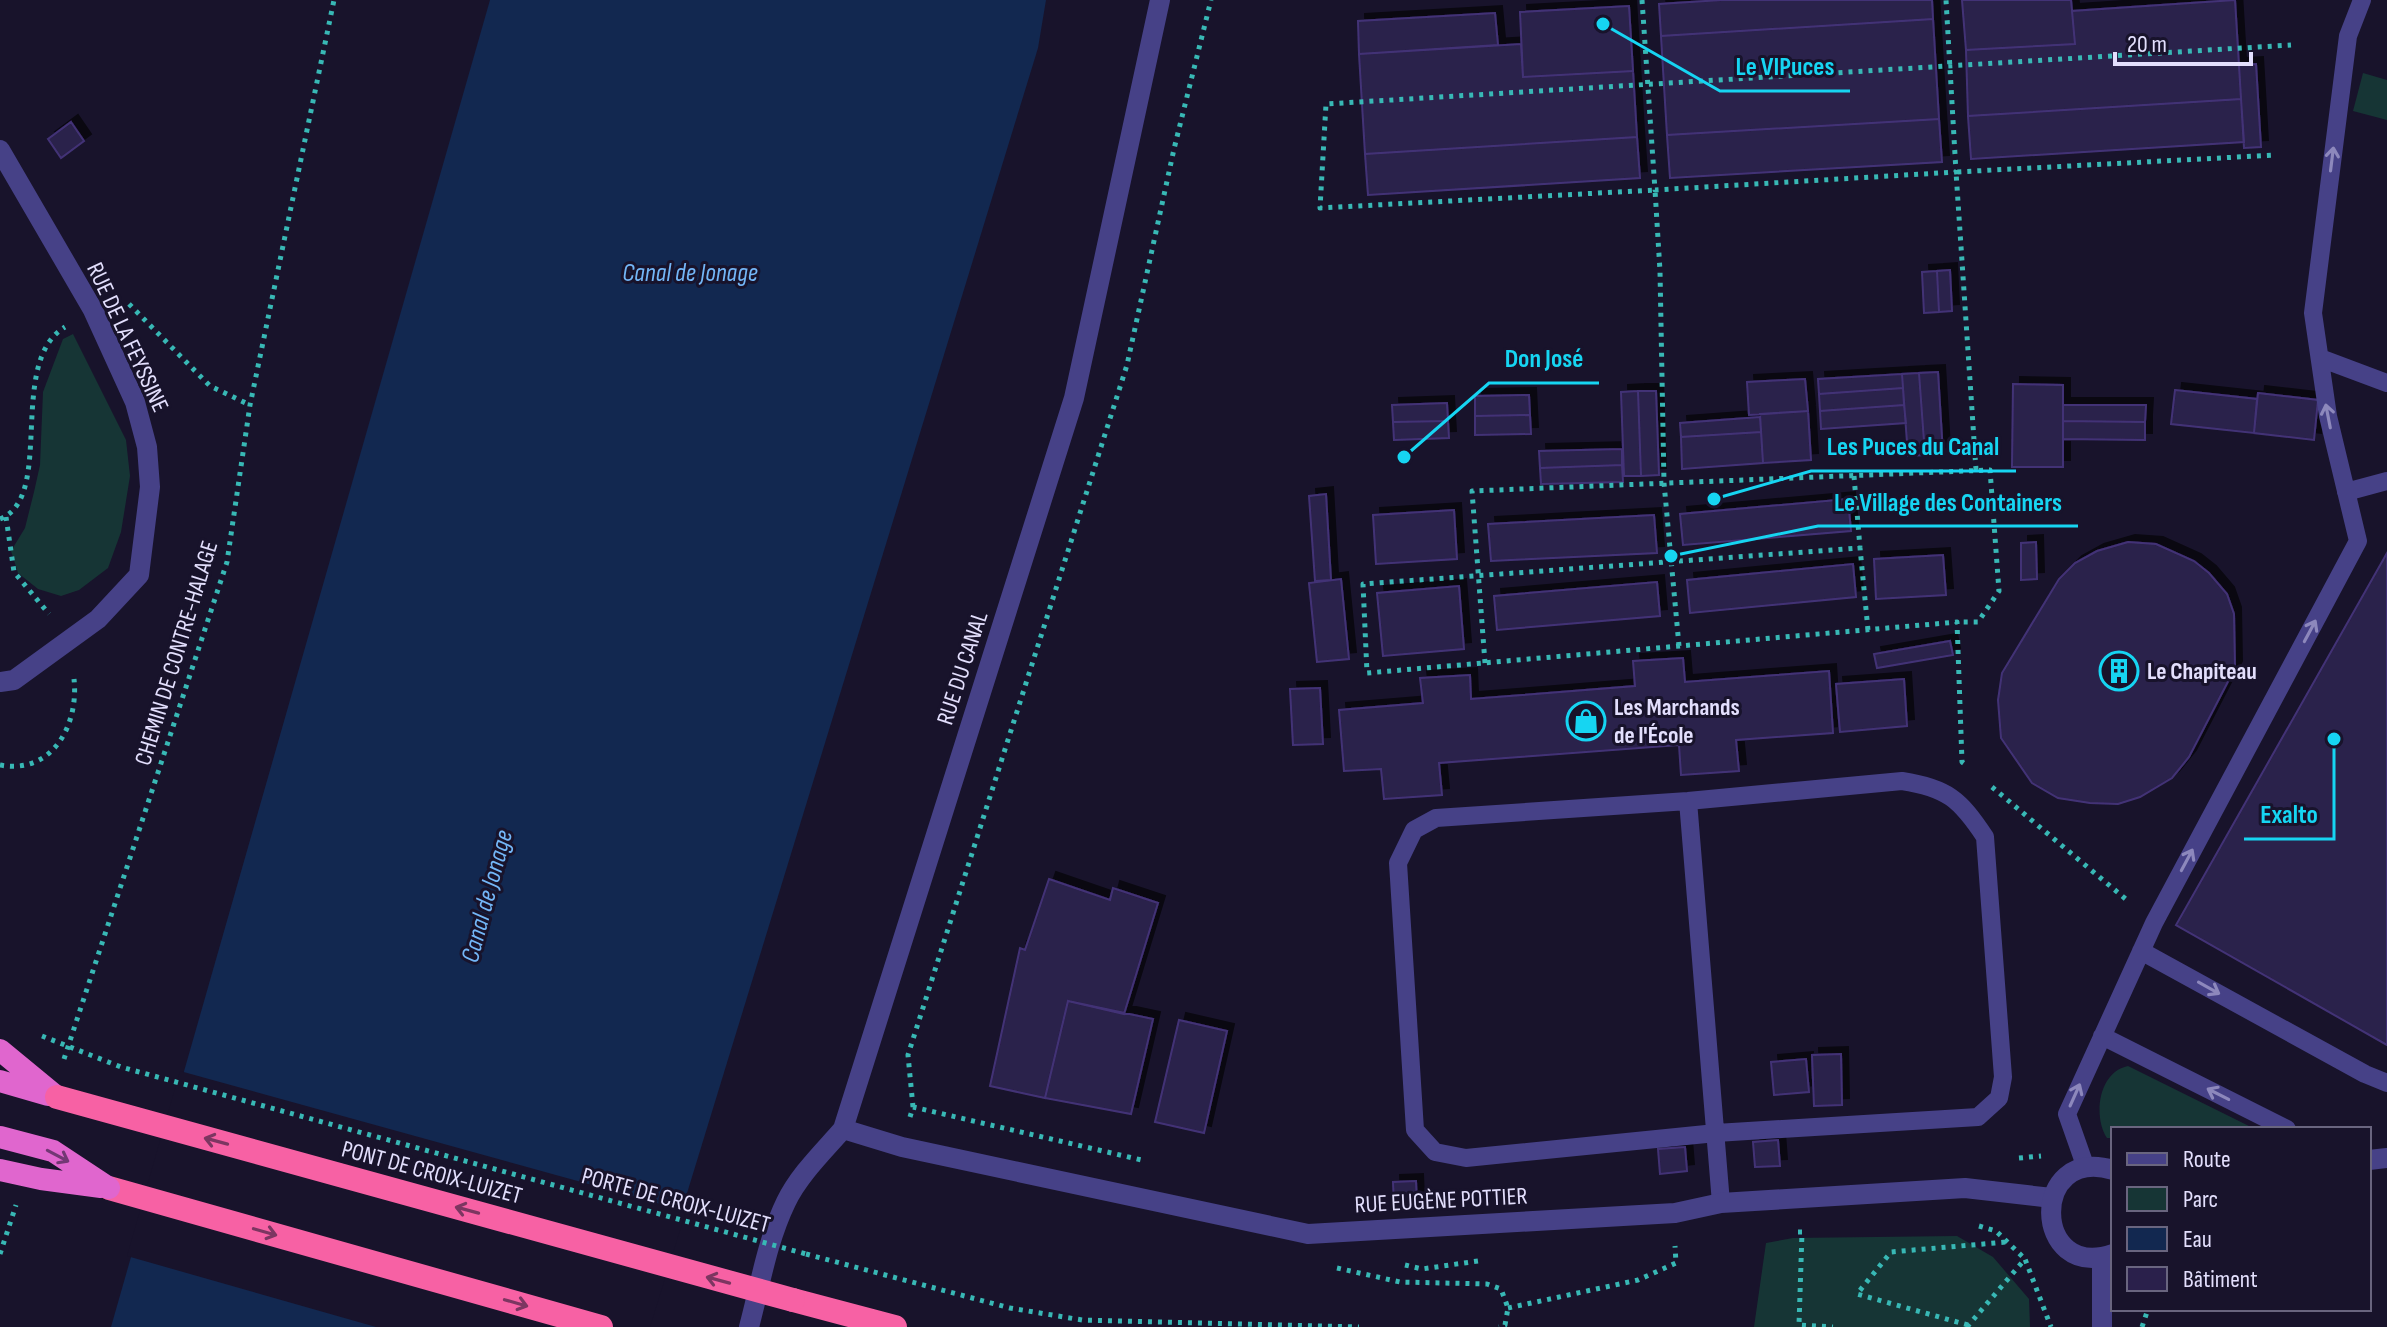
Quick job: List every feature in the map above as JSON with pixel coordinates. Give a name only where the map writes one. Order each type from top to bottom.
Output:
[{"type":"highway","points":[[0,1050],[57,1097]]},
{"type":"highway","points":[[0,1081],[57,1097]]},
{"type":"highway","name":"PONT DE CROIX-LUIZET","points":[[57,1097],[895,1327]]},
{"type":"highway","points":[[0,1137],[53,1151],[109,1188]]},
{"type":"highway","points":[[0,1170],[109,1188],[601,1327]]},
{"type":"street","name":"RUE DU CANAL","points":[[749,1327],[786,1202],[800,1179],[843,1129],[1074,398],[1160,0]]},
{"type":"street","name":"RUE DE LA FEYSSINE","points":[[0,150],[93,310],[135,402],[147,447],[150,487],[139,575],[98,619],[14,680],[0,682]]},
{"type":"street","name":"RUE EUGÈNE POTTIER","points":[[843,1129],[902,1147],[1308,1234],[1675,1213],[1721,1203],[1965,1188],[2052,1198]]},
{"type":"street","points":[[2102,1327],[2108,1256],[2087,1258],[2072,1252],[2060,1242],[2052,1228],[2049,1213],[2052,1198],[2065,1178],[2086,1168],[2111,1170]]},
{"type":"lane","points":[[2086,1168],[2067,1114],[2154,923],[2358,541],[2328,416],[2313,313],[2348,36],[2362,0]]},
{"type":"lane","points":[[2320,358],[2387,383]]},
{"type":"lane","points":[[2346,492],[2387,481]]},
{"type":"lane","points":[[1902,781],[1934,786],[1967,810],[1985,837],[2003,1077],[1999,1098],[1978,1117],[1716,1133],[1466,1158],[1435,1152],[1415,1130],[1398,863],[1414,830],[1436,818],[1688,801],[1902,781]]},
{"type":"lane","points":[[1688,801],[1721,1203]]},
{"type":"lane","points":[[2141,951],[2365,1074],[2387,1083]]},
{"type":"lane","points":[[2102,1036],[2283,1127]]},
{"type":"path","name":"CHEMIN DE CONTRE-HALAGE","points":[[61,1068],[227,562],[250,405],[334,0]]},
{"type":"path","points":[[1642,0],[1660,271],[1664,483],[1679,646]]},
{"type":"path","points":[[1946,0],[1976,470]]},
{"type":"path","points":[[2276,155],[1320,208],[1326,104],[2291,45]]},
{"type":"path","points":[[1485,663],[1478,576],[1472,491],[1990,470],[1999,591],[1978,622],[1367,673],[1363,584],[1478,576],[1860,548]]},
{"type":"path","points":[[1854,476],[1868,630]]},
{"type":"path","points":[[1957,622],[1962,762],[1974,772]]},
{"type":"path","points":[[1985,782],[2154,923]]},
{"type":"path","name":"PORTE DE CROIX-LUIZET","points":[[40,1036],[121,1067],[1010,1308],[1082,1320],[1359,1327]]},
{"type":"path","points":[[0,1254],[17,1202]]},
{"type":"path","points":[[1508,1308],[1638,1280],[1676,1263],[1675,1213]]},
{"type":"path","points":[[1308,1234],[1314,1263],[1400,1282],[1487,1284],[1501,1289],[1508,1308],[1505,1325],[1499,1327]]},
{"type":"path","points":[[1801,1238],[1799,1325],[1833,1327]]},
{"type":"path","points":[[2007,1242],[1891,1252],[1857,1294],[1968,1326],[2025,1259],[2051,1327]]},
{"type":"green space","points":[[2363,73],[2387,80],[2387,120],[2353,111]]},
{"type":"green space","points":[[73,334],[126,440],[130,476],[121,532],[108,568],[79,590],[61,596],[38,589],[18,573],[11,551],[25,528],[40,465],[43,392],[63,339]]},
{"type":"green space","points":[[2128,1066],[2251,1127],[2111,1127],[2111,1138],[2107,1138],[2100,1119],[2101,1096],[2104,1086],[2118,1070]]},
{"type":"green space","points":[[1957,1236],[1993,1257],[2029,1299],[2030,1327],[1754,1327],[1766,1243],[1793,1238]]},
{"type":"water","name":"Canal de Jonage","points":[[490,0],[1046,0],[1038,48],[646,1327],[111,1327]]},
{"type":"pier","points":[[180,1071],[686,1211],[650,1327],[376,1327],[127,1256]]},
{"type":"building","points":[[1721,0],[1932,0],[1933,19],[1661,36],[1659,4]]},
{"type":"building","points":[[1962,0],[2071,0],[2075,44],[1966,50]]},
{"type":"building","points":[[2235,0],[2241,99],[1968,116],[1966,50],[2075,44],[2072,11]]},
{"type":"building","points":[[1629,6],[1633,71],[1523,77],[1520,12]]},
{"type":"building","points":[[1495,13],[1498,45],[1359,54],[1358,21]]},
{"type":"building","points":[[1933,19],[1939,119],[1667,135],[1661,36]]},
{"type":"building","points":[[1521,44],[1523,77],[1633,71],[1637,137],[1365,154],[1359,54]]},
{"type":"building","points":[[2256,64],[2261,147],[2244,148],[2239,65]]},
{"type":"building","points":[[2241,99],[2244,142],[1971,159],[1968,116]]},
{"type":"building","points":[[1939,119],[1942,162],[1670,178],[1667,135]]},
{"type":"building","points":[[71,122],[84,141],[61,158],[48,139]]},
{"type":"building","points":[[1637,137],[1640,178],[1368,195],[1365,154]]},
{"type":"building","points":[[1950,270],[1952,311],[1939,312],[1937,271]]},
{"type":"building","points":[[1937,271],[1939,312],[1924,313],[1922,272]]},
{"type":"building","points":[[1938,372],[1943,454],[1925,455],[1919,373]]},
{"type":"building","points":[[1919,373],[1925,455],[1908,456],[1902,374]]},
{"type":"building","points":[[1902,374],[1903,388],[1819,394],[1818,379]]},
{"type":"building","points":[[1805,379],[1808,411],[1749,415],[1747,382]]},
{"type":"building","points":[[2013,384],[2063,385],[2063,467],[2012,467]]},
{"type":"building","points":[[1903,388],[1904,405],[1820,411],[1819,394]]},
{"type":"building","points":[[2175,390],[2257,399],[2254,433],[2171,424]]},
{"type":"building","points":[[1638,391],[1656,391],[1659,475],[1641,476]]},
{"type":"building","points":[[1638,391],[1641,476],[1624,476],[1621,392]]},
{"type":"building","points":[[2258,393],[2318,400],[2314,440],[2254,433]]},
{"type":"building","points":[[1529,395],[1530,415],[1475,416],[1475,396]]},
{"type":"building","points":[[1447,403],[1448,421],[1393,422],[1392,405]]},
{"type":"building","points":[[1904,405],[1906,423],[1821,429],[1820,411]]},
{"type":"building","points":[[2063,405],[2146,405],[2145,422],[2063,421]]},
{"type":"building","points":[[1808,411],[1811,460],[1763,463],[1760,414]]},
{"type":"building","points":[[1530,415],[1531,434],[1475,435],[1475,416]]},
{"type":"building","points":[[1760,417],[1761,432],[1681,437],[1680,423]]},
{"type":"building","points":[[1448,421],[1449,438],[1394,440],[1393,422]]},
{"type":"building","points":[[2063,421],[2145,422],[2145,440],[2063,439]]},
{"type":"building","points":[[1761,432],[1763,463],[1682,469],[1681,437]]},
{"type":"building","points":[[1622,449],[1622,465],[1540,468],[1539,451]]},
{"type":"building","points":[[1622,465],[1623,482],[1541,484],[1540,468]]},
{"type":"building","points":[[1326,494],[1331,580],[1315,581],[1309,496]]},
{"type":"building","points":[[1848,499],[1851,531],[1683,545],[1680,514]]},
{"type":"building","points":[[1454,510],[1457,559],[1376,564],[1373,515]]},
{"type":"building","points":[[1654,515],[1657,553],[1491,561],[1488,524]]},
{"type":"building","points":[[2036,542],[2037,579],[2021,580],[2021,543]]},
{"type":"building","name":"Le Chapiteau","points":[[2128,542],[2156,544],[2194,561],[2227,594],[2234,614],[2235,668],[2189,757],[2172,778],[2140,797],[2118,804],[2058,798],[2032,783],[2001,738],[1998,700],[2002,673],[2059,579],[2075,563],[2097,551]]},
{"type":"building","points":[[2387,553],[2387,1045],[2176,925]]},
{"type":"building","points":[[1943,555],[1946,595],[1876,599],[1874,559]]},
{"type":"building","points":[[1853,564],[1856,597],[1690,613],[1687,580]]},
{"type":"building","points":[[1341,579],[1349,659],[1317,662],[1309,583]]},
{"type":"building","points":[[1657,582],[1660,616],[1497,630],[1494,596]]},
{"type":"building","points":[[1459,586],[1464,649],[1383,656],[1377,593]]},
{"type":"building","points":[[1950,641],[1953,655],[1877,668],[1874,654]]},
{"type":"building","name":"Les Marchands de l'École","points":[[1683,658],[1685,682],[1829,671],[1833,733],[1736,740],[1739,771],[1681,775],[1679,745],[1439,763],[1442,795],[1384,799],[1381,769],[1344,771],[1339,710],[1423,703],[1420,678],[1470,675],[1471,699],[1635,686],[1633,661]]},
{"type":"building","points":[[1904,679],[1907,726],[1840,732],[1836,684]]},
{"type":"building","points":[[1320,688],[1323,744],[1293,745],[1290,689]]},
{"type":"building","points":[[1049,879],[1110,900],[1113,888],[1158,903],[1124,1014],[1068,1001],[1045,1098],[990,1086],[1020,948],[1025,950]]},
{"type":"building","points":[[1068,1001],[1153,1019],[1131,1114],[1045,1098]]},
{"type":"building","points":[[1179,1020],[1227,1031],[1204,1133],[1155,1122]]},
{"type":"building","points":[[1841,1054],[1842,1105],[1814,1106],[1812,1055]]},
{"type":"building","points":[[1806,1059],[1809,1092],[1774,1095],[1771,1062]]},
{"type":"building","points":[[1778,1140],[1780,1166],[1755,1167],[1753,1142]]},
{"type":"building","points":[[1685,1147],[1687,1171],[1660,1174],[1658,1149]]},
{"type":"building","points":[[1416,1181],[1417,1204],[1394,1205],[1393,1182]]},
{"type":"place","name":"Le VIPuces","points":[[1603,24]]},
{"type":"place","name":"Don José","points":[[1404,457]]},
{"type":"place","name":"Les Puces du Canal","points":[[1714,499]]},
{"type":"place","name":"Le Village des Containers","points":[[1671,556]]},
{"type":"place","name":"Le Chapiteau","points":[[2119,671]]},
{"type":"place","name":"Les Marchands de l'École","points":[[1586,721]]},
{"type":"place","name":"Exalto","points":[[2334,739]]}]
